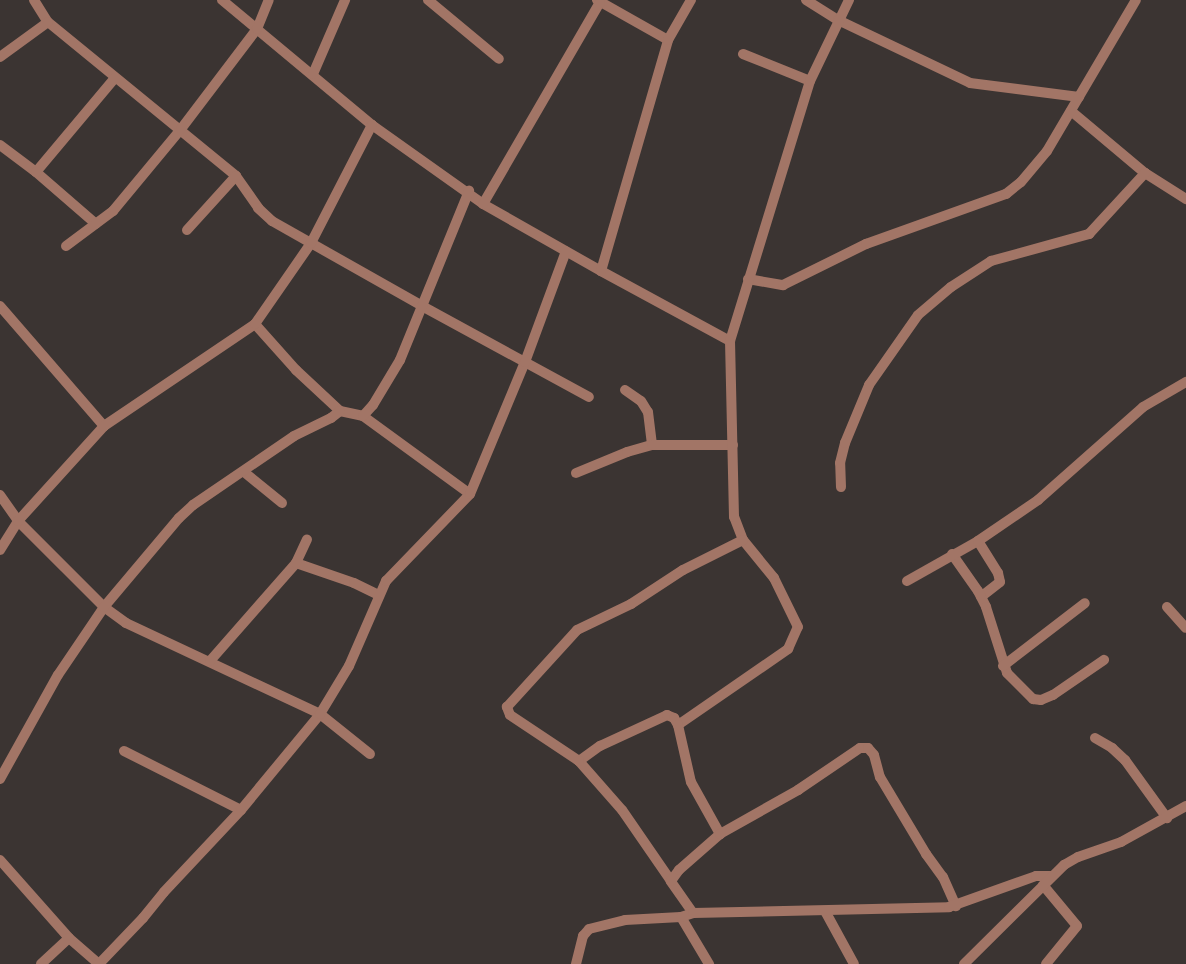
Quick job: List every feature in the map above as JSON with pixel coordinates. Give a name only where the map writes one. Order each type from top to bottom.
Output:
[{"type":"street","points":[[34,0],[48,22],[115,78],[181,129],[236,176],[258,208],[272,221],[422,306],[589,397]]},
{"type":"street","points":[[222,0],[372,124],[469,192],[483,204],[601,271],[730,340]]},
{"type":"street","points":[[66,246],[113,211],[181,129],[257,29],[269,0]]},
{"type":"street","points":[[313,74],[345,0]]},
{"type":"street","points":[[428,0],[499,59]]},
{"type":"street","points":[[601,271],[668,40],[691,0]]},
{"type":"street","points":[[806,0],[838,20],[970,83],[1079,97]]},
{"type":"street","points":[[678,725],[788,648],[794,639],[798,627],[786,599],[774,578],[743,540],[734,517],[730,340],[810,81],[849,0]]},
{"type":"street","points":[[748,279],[783,285],[866,244],[1006,194],[1021,182],[1047,151],[1136,0]]},
{"type":"street","points":[[483,204],[598,1],[668,40]]},
{"type":"street","points":[[0,57],[48,22]]},
{"type":"street","points":[[743,54],[810,81]]},
{"type":"street","points":[[36,172],[115,78]]},
{"type":"street","points":[[1071,111],[1145,173],[1186,198]]},
{"type":"street","points":[[0,550],[18,521],[104,426],[255,324],[311,242],[372,124]]},
{"type":"street","points":[[0,145],[36,172],[96,224]]},
{"type":"street","points":[[841,487],[840,463],[845,442],[869,385],[918,315],[951,287],[991,261],[1089,234],[1145,173]]},
{"type":"street","points":[[187,230],[236,176]]},
{"type":"street","points":[[363,416],[373,405],[400,360],[469,192]]},
{"type":"street","points":[[0,860],[69,938],[99,964],[241,810],[320,714],[349,666],[379,595],[392,573],[470,494],[525,362],[566,251]]},
{"type":"street","points":[[0,306],[104,426]]},
{"type":"street","points":[[255,324],[296,370],[340,410],[363,416],[470,494]]},
{"type":"street","points":[[907,581],[952,554],[978,542],[1038,500],[1143,407],[1186,382]]},
{"type":"street","points":[[625,390],[640,401],[648,412],[652,445]]},
{"type":"street","points":[[0,779],[58,675],[104,607],[179,518],[193,505],[244,472],[294,436],[331,418],[340,410]]},
{"type":"street","points":[[576,473],[632,450],[652,445],[733,445]]},
{"type":"street","points":[[244,472],[282,503]]},
{"type":"street","points":[[0,495],[18,521],[104,607],[126,623],[320,714],[370,754]]},
{"type":"street","points":[[210,661],[296,563],[307,539]]},
{"type":"street","points":[[693,912],[622,810],[579,761],[510,716],[507,707],[577,630],[631,604],[683,570],[743,540]]},
{"type":"street","points":[[978,542],[998,573],[1000,582],[981,597]]},
{"type":"street","points":[[952,554],[986,606],[1003,666],[1007,673],[1034,699],[1041,700],[1053,695],[1104,660]]},
{"type":"street","points":[[296,563],[354,583],[379,595]]},
{"type":"street","points":[[1003,666],[1085,602]]},
{"type":"street","points":[[1167,607],[1186,628]]},
{"type":"street","points":[[579,761],[600,746],[666,715],[674,718],[678,725],[691,782],[720,834]]},
{"type":"street","points":[[1095,738],[1112,748],[1125,760],[1167,818]]},
{"type":"street","points":[[671,881],[679,870],[720,834],[798,790],[860,748],[868,748],[874,755],[880,777],[926,854],[943,877],[956,906]]},
{"type":"street","points":[[124,751],[241,810]]},
{"type":"street","points":[[964,964],[1052,876],[1078,857],[1121,842],[1186,806]]},
{"type":"street","points":[[576,964],[583,936],[588,929],[625,920],[681,917],[693,912],[928,910],[956,906],[1036,876],[1052,876]]},
{"type":"street","points":[[1043,885],[1077,926],[1046,964]]},
{"type":"street","points":[[825,911],[854,964]]},
{"type":"street","points":[[681,917],[709,964]]},
{"type":"street","points":[[41,964],[69,938]]}]
